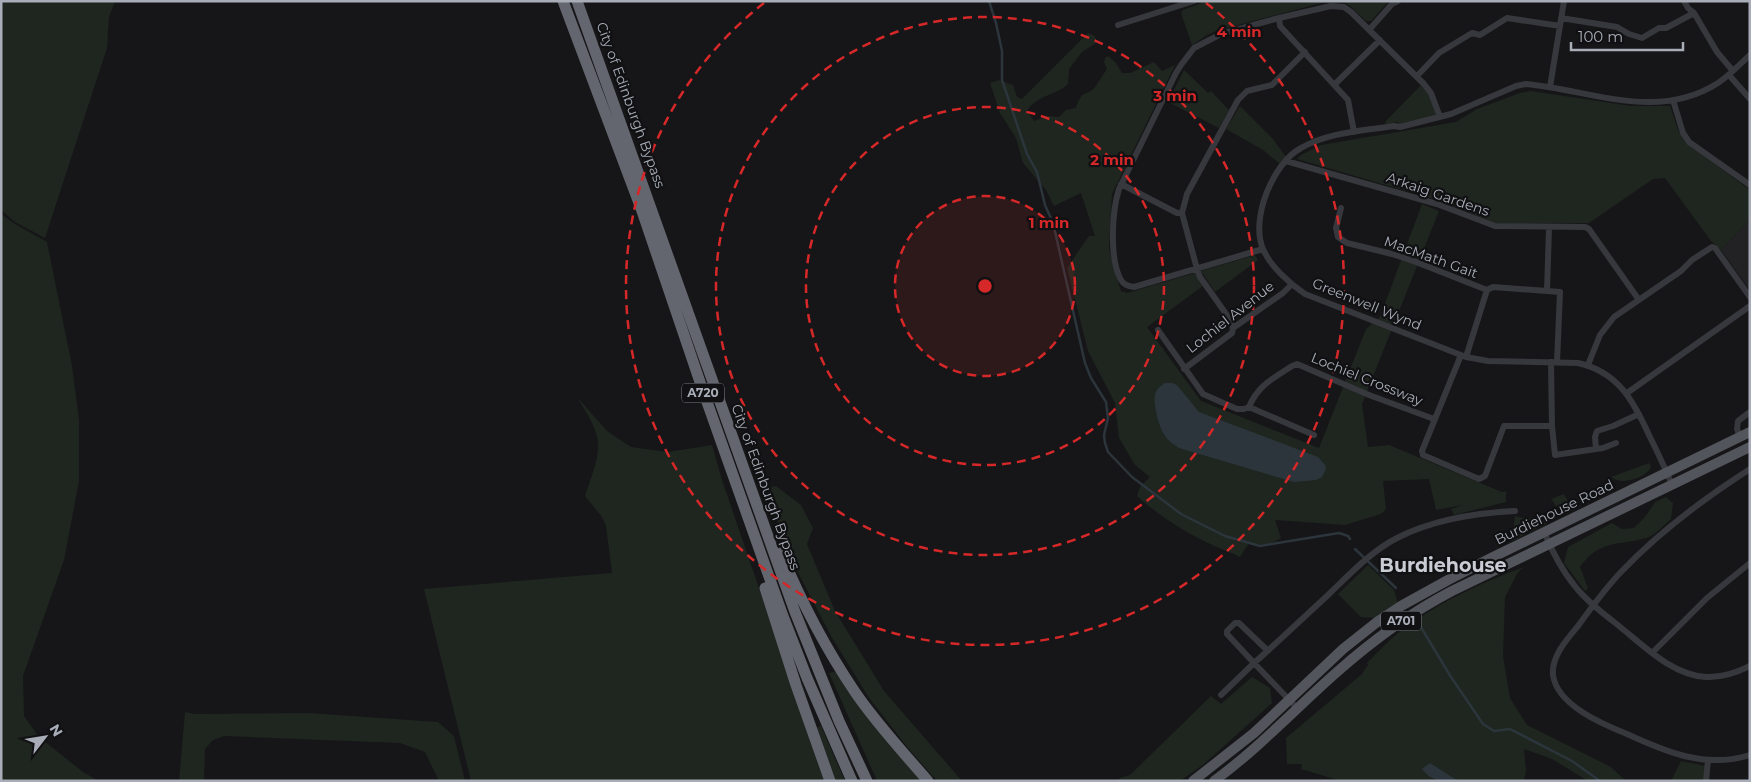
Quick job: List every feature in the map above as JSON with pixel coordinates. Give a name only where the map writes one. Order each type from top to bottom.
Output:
[{"type":"highway","name":"City of Edinburgh Bypass","points":[[563,1],[642,212],[786,625],[852,781]]},
{"type":"highway","name":"City of Edinburgh Bypass","points":[[577,1],[795,612],[839,721],[867,781]]},
{"type":"highway","points":[[701,385],[796,685],[830,781]]},
{"type":"highway","points":[[727,422],[786,564],[842,672],[864,704],[928,781]]},
{"type":"main road","name":"Burdiehouse Road","points":[[1193,781],[1254,733],[1343,649],[1385,617],[1448,580],[1745,435]]},
{"type":"main road","name":"Burdiehouse Road","points":[[1214,781],[1257,748],[1335,673],[1368,645],[1414,612],[1452,590],[1750,447]]},
{"type":"street","points":[[1118,24],[1194,1]]},
{"type":"street","points":[[1369,30],[1392,4],[1398,1]]},
{"type":"street","points":[[1550,87],[1564,1]]},
{"type":"street","points":[[1684,1],[1688,8],[1694,12],[1717,52],[1750,99]]},
{"type":"street","points":[[1263,249],[1134,287],[1126,286],[1121,281],[1114,250],[1116,199],[1121,184],[1181,65],[1194,48],[1220,34],[1279,18],[1337,6],[1344,7],[1417,76],[1431,93],[1440,117]]},
{"type":"street","points":[[1561,18],[1617,27],[1629,34],[1642,38],[1659,28],[1666,28],[1694,12]]},
{"type":"street","points":[[1279,18],[1280,26],[1348,100],[1354,132]]},
{"type":"street","points":[[1417,76],[1439,53],[1472,33],[1480,35],[1507,18],[1560,26]]},
{"type":"street","points":[[1334,85],[1380,40]]},
{"type":"street","points":[[1233,328],[1231,321],[1200,277],[1182,213],[1187,194],[1238,100],[1247,91],[1272,85],[1305,52]]},
{"type":"street","name":"Greenwell Wynd","points":[[1672,485],[1639,414],[1627,393],[1609,376],[1588,365],[1554,362],[1488,361],[1464,356],[1305,294],[1291,285],[1278,272],[1263,249],[1260,231],[1262,204],[1279,170],[1286,161],[1299,149],[1325,137],[1394,126],[1400,127],[1440,117],[1463,110],[1516,86],[1526,84],[1632,102],[1656,103],[1674,100],[1704,91],[1731,73],[1750,55]]},
{"type":"street","points":[[1674,100],[1683,133],[1689,142],[1750,185]]},
{"type":"street","name":"Arkaig Gardens","points":[[1286,161],[1437,204],[1495,226],[1586,227],[1639,300]]},
{"type":"street","points":[[1121,184],[1177,213],[1182,213]]},
{"type":"street","name":"MacMath Gait","points":[[1341,208],[1336,228],[1338,237],[1347,243],[1408,259],[1487,290],[1493,288],[1547,292]]},
{"type":"street","points":[[1549,228],[1547,292],[1560,292],[1554,362],[1552,426],[1555,455],[1603,448],[1616,443]]},
{"type":"street","points":[[1588,365],[1595,344],[1607,324],[1614,317],[1681,271],[1692,260],[1712,247],[1715,248],[1750,297]]},
{"type":"street","name":"Lochiel Avenue","points":[[1184,369],[1232,333],[1233,328],[1291,285]]},
{"type":"street","points":[[1487,290],[1464,356],[1434,419],[1422,451],[1424,455],[1479,478],[1485,476],[1504,426],[1552,426]]},
{"type":"street","points":[[1627,393],[1750,306]]},
{"type":"street","points":[[1158,330],[1202,394],[1237,408],[1244,409],[1249,407],[1314,435]]},
{"type":"street","name":"Lochiel Crossway","points":[[1249,407],[1254,395],[1260,388],[1297,364],[1434,419]]},
{"type":"street","points":[[1745,435],[1737,429],[1738,421],[1750,412]]},
{"type":"street","points":[[1596,449],[1595,437],[1597,431],[1639,414]]},
{"type":"street","points":[[1750,469],[1700,503],[1665,530],[1620,573],[1562,648],[1554,662],[1553,675],[1562,696],[1576,707],[1604,724],[1663,751],[1708,760],[1731,760],[1750,755]]},
{"type":"street","points":[[1221,696],[1360,564],[1399,537],[1435,522],[1469,515],[1515,511]]},
{"type":"street","points":[[1544,532],[1566,575],[1581,594],[1652,653],[1686,673],[1705,677],[1720,677],[1738,672],[1750,666]]},
{"type":"street","points":[[1652,653],[1707,598],[1750,564]]},
{"type":"street","points":[[1268,651],[1239,623],[1235,623],[1227,631],[1227,634],[1298,709]]},
{"type":"street","points":[[1706,781],[1708,760]]},
{"type":"shaded area","points":[[1,1],[115,1],[109,17],[107,48],[45,238],[15,222],[1,210]]},
{"type":"shaded area","points":[[1207,1],[1329,1],[1219,30],[1192,45],[1181,13],[1183,10]]},
{"type":"shaded area","points":[[1342,1],[1389,1],[1371,21],[1366,21]]},
{"type":"shaded area","points":[[1088,33],[1095,36],[1096,43],[1082,52],[1069,69],[1068,84],[1035,102],[1027,111],[1034,121],[1047,116],[1059,117],[1066,110],[1076,108],[1080,98],[1095,87],[1107,69],[1104,62],[1108,56],[1116,63],[1122,73],[1130,73],[1154,62],[1162,71],[1175,65],[1112,194],[1109,248],[1121,291],[1127,293],[1195,273],[1203,286],[1147,327],[1201,401],[1319,448],[1366,329],[1380,317],[1422,204],[1439,211],[1362,404],[1368,447],[1389,445],[1502,492],[1506,491],[1506,502],[1454,515],[1451,509],[1463,505],[1436,510],[1429,479],[1383,481],[1386,509],[1381,514],[1345,525],[1275,520],[1281,538],[1266,544],[1249,543],[1240,557],[1186,531],[1160,515],[1137,496],[1140,487],[1150,477],[1135,465],[1119,438],[1115,403],[1088,351],[1067,268],[1089,236],[1095,236],[1081,193],[1054,206],[1046,190],[1023,163],[1016,138],[1000,113],[990,83],[999,80],[1013,85],[1017,97],[1022,99]]},
{"type":"shaded area","points":[[1184,70],[1208,93],[1211,91],[1229,110],[1219,128],[1168,102]]},
{"type":"shaded area","points":[[1421,85],[1430,94],[1437,113],[1435,116],[1400,125],[1397,122],[1386,125],[1385,122]]},
{"type":"shaded area","points":[[1531,91],[1631,106],[1670,106],[1678,130],[1685,142],[1750,190],[1750,220],[1721,250],[1711,241],[1665,178],[1653,179],[1589,223],[1495,223],[1437,200],[1297,159],[1321,145],[1456,122],[1477,109],[1520,93]]},
{"type":"shaded area","points":[[1240,106],[1273,139],[1286,157],[1280,164],[1263,150],[1226,129]]},
{"type":"shaded area","points":[[1,214],[47,242],[72,366],[79,420],[79,481],[64,560],[23,676],[24,716],[39,737],[83,772],[99,781],[1,781]]},
{"type":"shaded area","points":[[1750,220],[1750,290],[1721,250]]},
{"type":"shaded area","points":[[1255,255],[1258,260],[1215,292],[1201,271]]},
{"type":"shaded area","points":[[1165,383],[1177,385],[1199,412],[1318,457],[1326,466],[1322,477],[1316,480],[1294,482],[1179,448],[1165,436],[1157,415],[1155,404],[1156,391]]},
{"type":"shaded area","points":[[577,397],[607,431],[631,447],[668,452],[712,445],[722,480],[825,781],[471,781],[424,589],[612,573],[606,526],[602,517],[585,496],[597,456],[597,437],[590,419]]},
{"type":"shaded area","points":[[1649,463],[1651,467],[1649,470],[1635,479],[1621,481],[1611,477]]},
{"type":"shaded area","points":[[776,486],[801,505],[813,528],[807,544],[835,611],[884,691],[962,781],[937,781],[908,748],[869,698],[831,636],[793,563],[765,488]]},
{"type":"shaded area","points":[[1564,494],[1573,510],[1563,515],[1551,499]]},
{"type":"shaded area","points":[[1666,497],[1673,503],[1671,519],[1656,533],[1646,538],[1610,545],[1587,558],[1580,567],[1588,588],[1585,591],[1564,563],[1568,547],[1612,523],[1622,529],[1634,528],[1645,517],[1655,502]]},
{"type":"shaded area","points":[[1544,514],[1548,523],[1512,541],[1515,516],[1527,519]]},
{"type":"shaded area","points":[[1368,565],[1394,590],[1398,604],[1376,618],[1361,617],[1338,594]]},
{"type":"shaded area","points":[[1524,567],[1518,572],[1505,597],[1503,656],[1510,698],[1527,725],[1611,767],[1626,781],[1588,781],[1552,759],[1524,749],[1526,771],[1524,781],[1341,781],[1301,769],[1302,764],[1287,764],[1286,738],[1362,674],[1368,665],[1367,663],[1398,633],[1412,622],[1458,595]]},
{"type":"shaded area","points":[[838,671],[921,781],[877,781],[829,673]]},
{"type":"shaded area","points":[[1252,677],[1270,688],[1272,703],[1204,764],[1180,781],[1117,781],[1130,775],[1211,696],[1221,704]]},
{"type":"shaded area","points":[[185,712],[195,714],[308,713],[438,722],[454,736],[465,781],[439,781],[425,752],[400,743],[224,736],[213,740],[205,749],[204,781],[179,781]]},
{"type":"shaded area","points":[[821,726],[845,781],[835,781],[816,728]]},
{"type":"shaded area","points":[[1681,761],[1705,766],[1704,781],[1671,781]]},
{"type":"shaded area","points":[[1430,763],[1458,781],[1434,779],[1422,769]]},
{"type":"waterway","points":[[989,1],[1002,51],[1002,80],[1027,154],[1037,172],[1045,205],[1053,223],[1085,363],[1091,378],[1106,402],[1108,418],[1104,435],[1108,452],[1132,477],[1181,514],[1225,536],[1260,546],[1339,533],[1348,536],[1350,539]]},
{"type":"waterway","points":[[1355,549],[1396,588]]},
{"type":"waterway","points":[[1419,624],[1451,677],[1483,724],[1494,731],[1510,729],[1572,761],[1600,781]]},
{"type":"district","name":"Burdiehouse","points":[[1443,565]]}]
